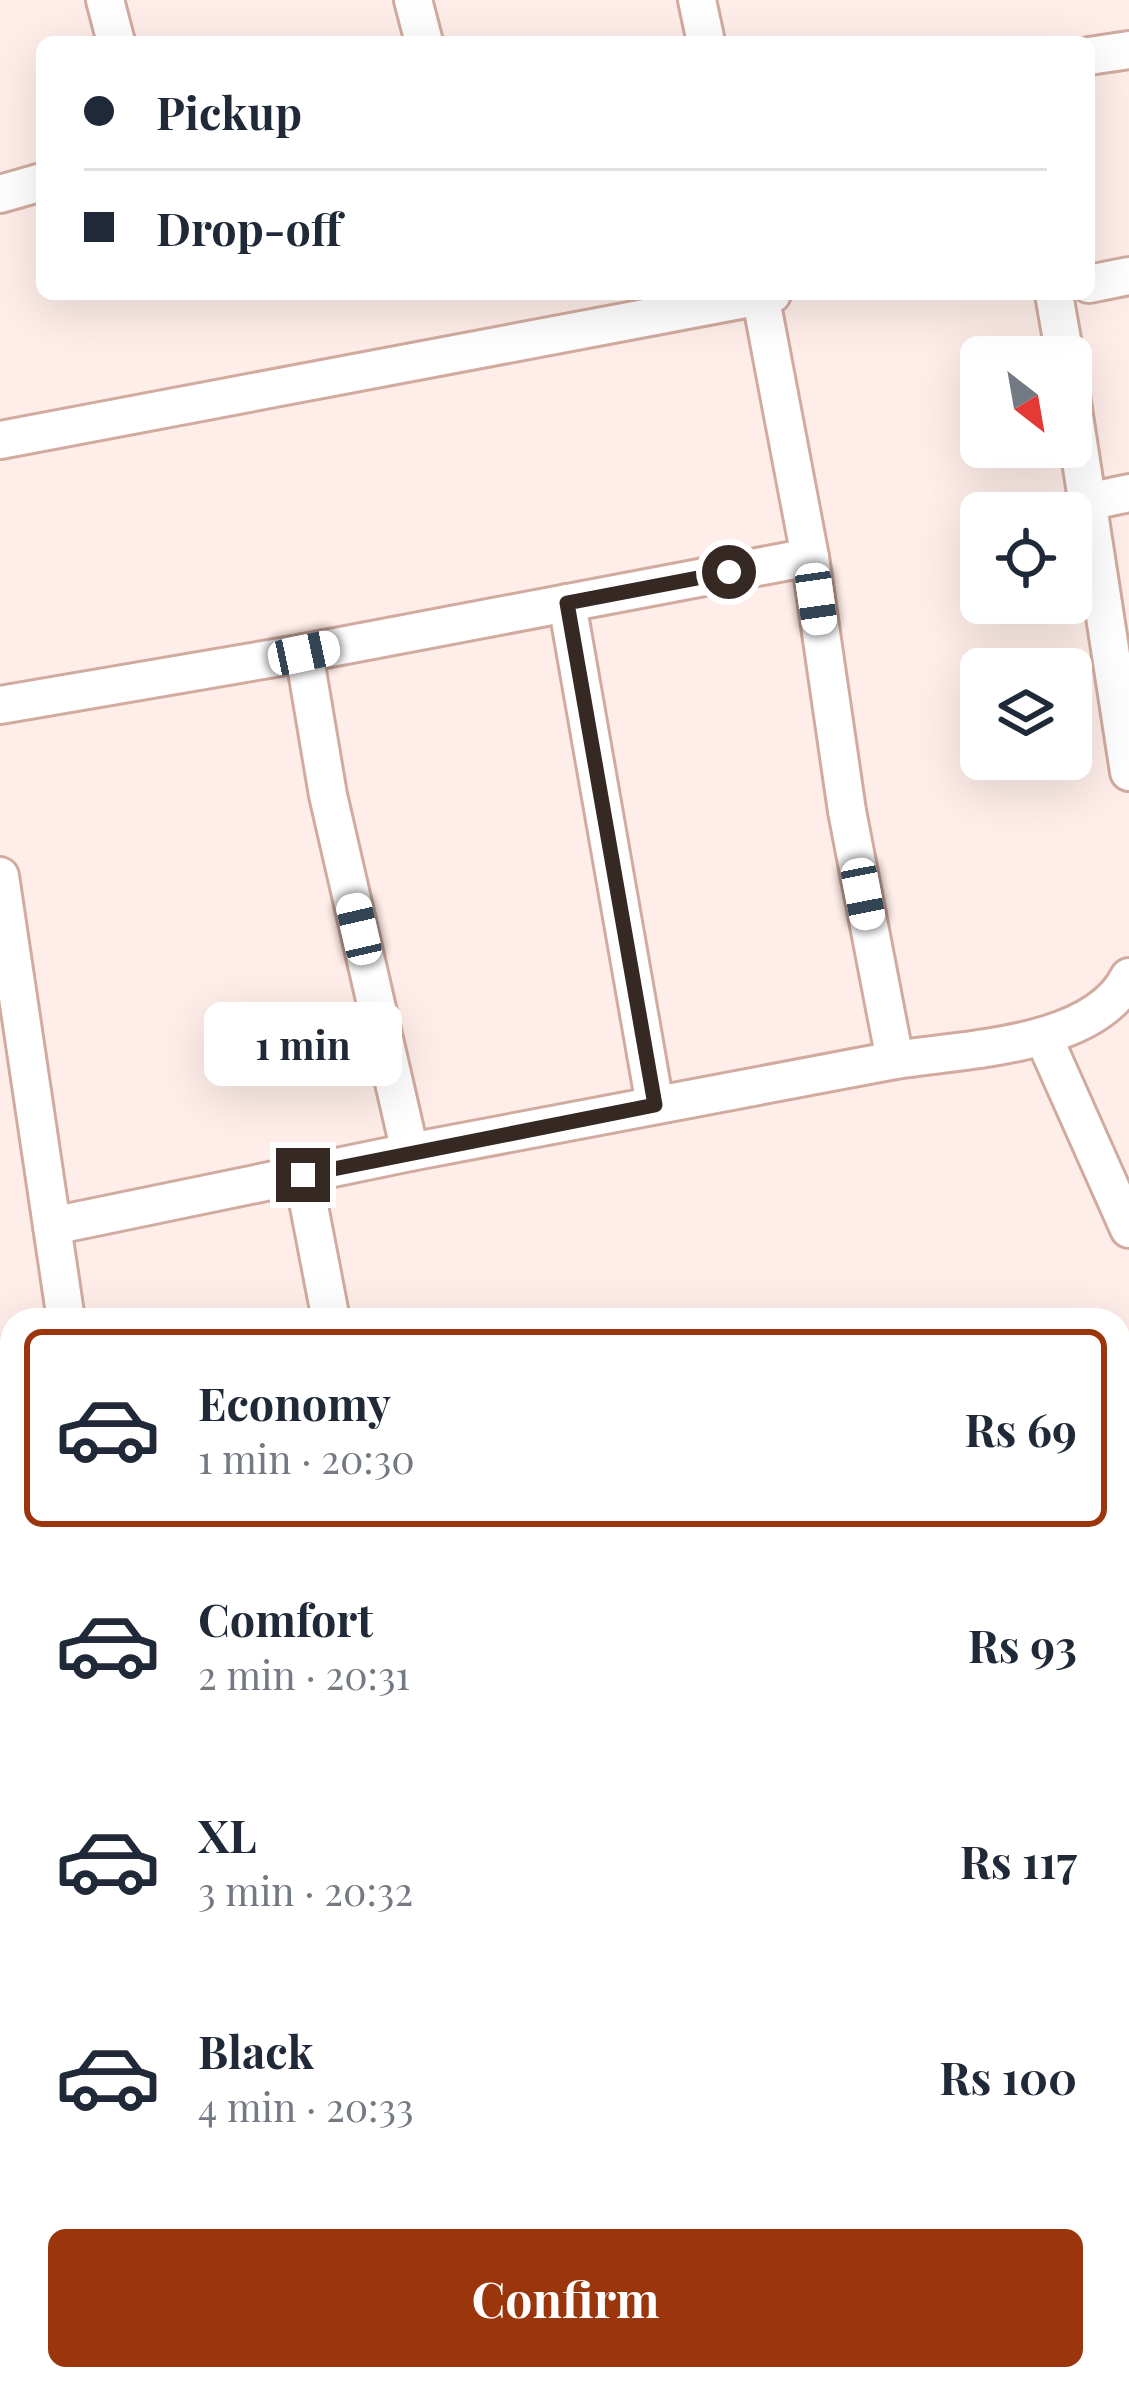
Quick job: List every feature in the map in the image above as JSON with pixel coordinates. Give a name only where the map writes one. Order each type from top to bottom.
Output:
[{"type":"street","points":[[105,0],[114,36]]},
{"type":"street","points":[[413,0],[422,36]]},
{"type":"street","points":[[697,0],[705,36]]},
{"type":"street","points":[[1095,55],[1129,50]]},
{"type":"street","points":[[0,194],[36,184]]},
{"type":"street","points":[[1095,283],[1129,276]]},
{"type":"street","points":[[0,440],[738,300]]},
{"type":"street","points":[[765,300],[810,556],[847,811],[895,1060]]},
{"type":"street","points":[[1055,300],[1061,336]]},
{"type":"street","points":[[1092,501],[1129,493]]},
{"type":"street","points":[[1092,528],[1128,765]]},
{"type":"street","points":[[0,705],[304,653],[810,556]]},
{"type":"street","points":[[567,603],[655,1105]]},
{"type":"street","points":[[304,653],[328,795],[410,1152]]},
{"type":"street","points":[[0,876],[64,1308]]},
{"type":"street","points":[[52,1226],[655,1105],[1043,1036],[1084,1022],[1127,990]]},
{"type":"street","points":[[1043,1036],[1129,1229]]},
{"type":"street","points":[[303,1175],[329,1308]]},
{"type":"route","points":[[303,1175],[655,1105],[567,603],[729,572]]}]
